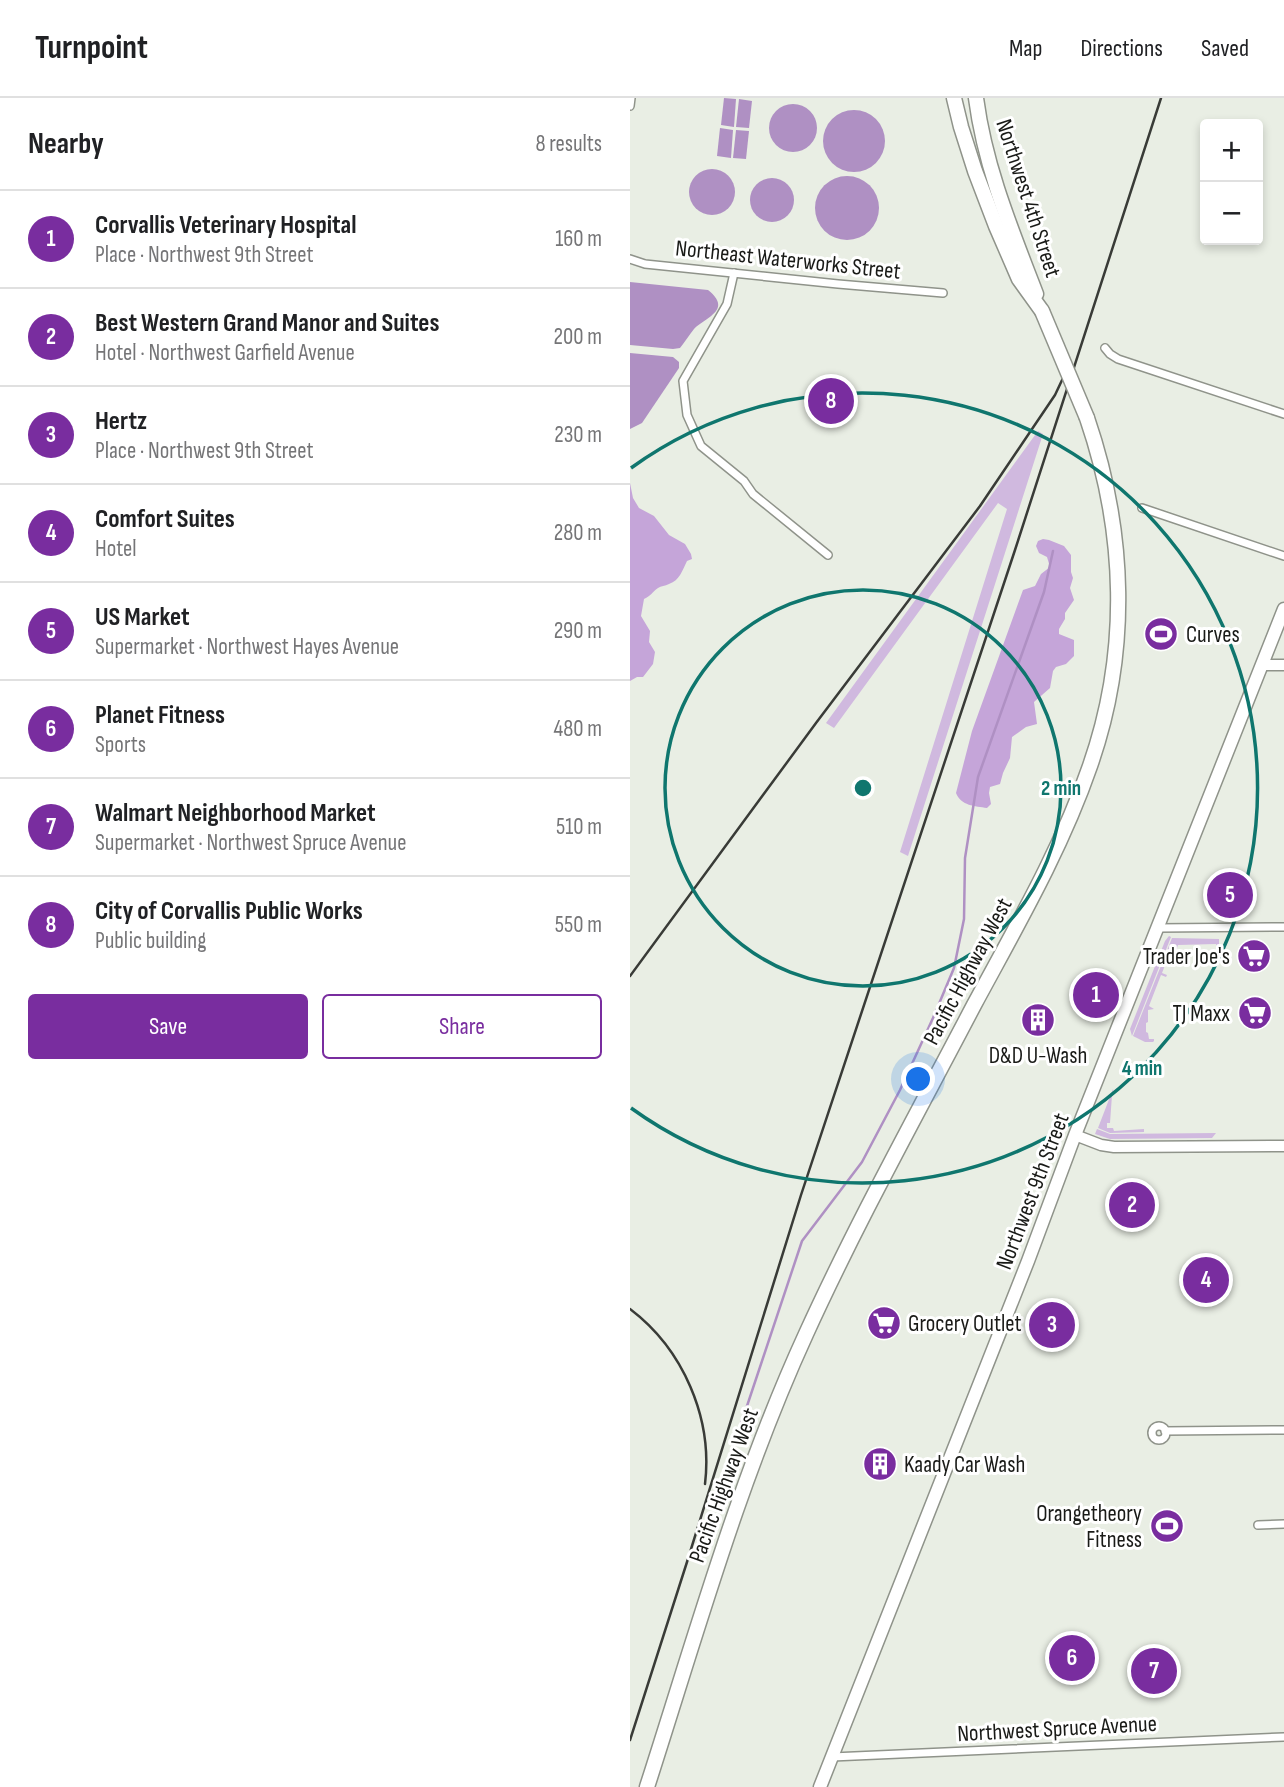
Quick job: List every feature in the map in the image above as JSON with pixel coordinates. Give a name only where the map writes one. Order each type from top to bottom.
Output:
[{"type":"highway","points":[[954,98],[975,171],[996,226],[1019,279],[1042,311]]},
{"type":"highway","name":"Northwest 4th Street","points":[[976,98],[991,169],[1003,208],[1042,311]]},
{"type":"highway","name":"Pacific Highway West","points":[[646,1787],[733,1519],[797,1354],[851,1240],[1043,875],[1091,765],[1105,713],[1115,647],[1119,581],[1109,497],[1098,451],[1080,397],[1042,311]]},
{"type":"main road","name":"Northwest 9th Street","points":[[820,1787],[1284,609]]},
{"type":"street","points":[[630,106],[631,98]]},
{"type":"street","name":"Northeast Waterworks Street","points":[[630,259],[645,264],[943,293]]},
{"type":"street","points":[[734,273],[727,304],[683,381],[687,415],[701,446],[744,481],[753,494],[828,555]]},
{"type":"street","points":[[1105,348],[1118,359],[1284,414]]},
{"type":"street","points":[[1142,508],[1284,556]]},
{"type":"street","points":[[1262,665],[1284,665]]},
{"type":"street","points":[[1158,928],[1284,927]]},
{"type":"street","points":[[1075,1135],[1114,1147],[1284,1146]]},
{"type":"street","points":[[1166,1431],[1284,1430]]},
{"type":"street","points":[[1258,1525],[1284,1524]]},
{"type":"street","name":"Northwest Spruce Avenue","points":[[832,1757],[1284,1737]]},
{"type":"shaded area","points":[[724,98],[736,99],[734,127],[721,125]]},
{"type":"shaded area","points":[[739,99],[752,101],[749,128],[736,127]]},
{"type":"shaded area","points":[[793,104],[810,111],[817,128],[810,145],[793,152],[776,145],[769,128],[776,111]]},
{"type":"shaded area","points":[[854,110],[866,112],[876,119],[883,129],[883,153],[876,163],[866,170],[854,172],[842,170],[832,163],[825,153],[823,141],[825,129],[832,119],[842,112]]},
{"type":"shaded area","points":[[720,128],[733,130],[731,158],[717,156]]},
{"type":"shaded area","points":[[736,130],[749,131],[746,159],[733,158]]},
{"type":"shaded area","points":[[712,169],[728,176],[735,192],[728,208],[712,215],[696,208],[689,192],[696,176]]},
{"type":"shaded area","points":[[847,176],[865,182],[873,190],[879,208],[873,226],[865,234],[847,240],[829,234],[821,226],[815,208],[821,190],[829,182]]},
{"type":"shaded area","points":[[772,178],[787,185],[794,200],[787,215],[772,222],[757,215],[750,200],[757,185]]},
{"type":"shaded area","points":[[630,282],[708,290],[715,297],[718,308],[694,329],[680,348],[630,345]]},
{"type":"shaded area","points":[[630,353],[673,357],[679,362],[679,368],[642,423],[630,429]]},
{"type":"shaded area","points":[[1038,431],[1043,434],[908,856],[900,852],[1007,509],[998,503],[834,728],[826,723]]},
{"type":"shaded area","points":[[630,483],[633,498],[639,508],[654,516],[669,535],[685,544],[692,559],[687,561],[676,580],[658,588],[644,599],[641,616],[650,631],[649,642],[655,652],[653,664],[643,677],[630,681]]},
{"type":"shaded area","points":[[1043,539],[1064,546],[1071,555],[1073,578],[1070,588],[1074,600],[1065,613],[1059,634],[1074,640],[1074,656],[1066,664],[1056,667],[1050,688],[1034,702],[1037,724],[1026,727],[1012,737],[1010,758],[1000,784],[990,787],[991,804],[987,808],[969,805],[961,801],[956,793],[972,731],[1023,590],[1035,586],[1041,574],[1050,567],[1047,557],[1039,553],[1036,546],[1038,541]]},
{"type":"shaded area","points":[[1169,936],[1171,937],[1132,1036],[1130,1029]]},
{"type":"shaded area","points":[[1172,938],[1219,939],[1219,950],[1216,944],[1178,945],[1176,951],[1171,950],[1162,973],[1167,975],[1161,975],[1149,1006],[1154,1009],[1148,1010],[1146,1032],[1149,1039],[1154,1041],[1145,1042],[1133,1036]]},
{"type":"shaded area","points":[[1113,1089],[1110,1123],[1107,1123],[1107,1128],[1113,1128],[1114,1131],[1144,1129],[1144,1132],[1110,1133],[1098,1128]]},
{"type":"shaded area","points":[[1097,1129],[1110,1134],[1216,1133],[1212,1138],[1110,1139],[1095,1134]]},
{"type":"waterway","points":[[720,1487],[802,1241],[862,1162],[900,1090],[954,968],[964,919],[965,858],[978,777],[1044,592],[1053,551]]},
{"type":"railway","points":[[630,1740],[801,1195],[1015,550],[1161,98]]},
{"type":"railway","points":[[630,976],[980,506],[1055,395],[1063,378]]},
{"type":"railway","points":[[630,1309],[649,1325],[665,1344],[690,1387],[704,1434],[705,1484]]},
{"type":"place","name":"City of Corvallis Public Works","points":[[831,401]]},
{"type":"place","name":"Curves","points":[[1161,634]]},
{"type":"place","name":"US Market","points":[[1230,895]]},
{"type":"place","name":"Trader Joe's","points":[[1254,956]]},
{"type":"place","name":"Corvallis Veterinary Hospital","points":[[1096,995]]},
{"type":"place","name":"TJ Maxx","points":[[1255,1013]]},
{"type":"place","name":"D&D U-Wash","points":[[1038,1020]]},
{"type":"place","name":"Best Western Grand Manor and Suites","points":[[1132,1205]]},
{"type":"place","name":"Comfort Suites","points":[[1206,1280]]},
{"type":"place","name":"Grocery Outlet","points":[[884,1323]]},
{"type":"place","name":"Hertz","points":[[1052,1325]]},
{"type":"place","name":"Kaady Car Wash","points":[[880,1464]]},
{"type":"place","name":"Orangetheory Fitness","points":[[1167,1526]]},
{"type":"place","name":"Planet Fitness","points":[[1072,1658]]},
{"type":"place","name":"Walmart Neighborhood Market","points":[[1154,1671]]}]
